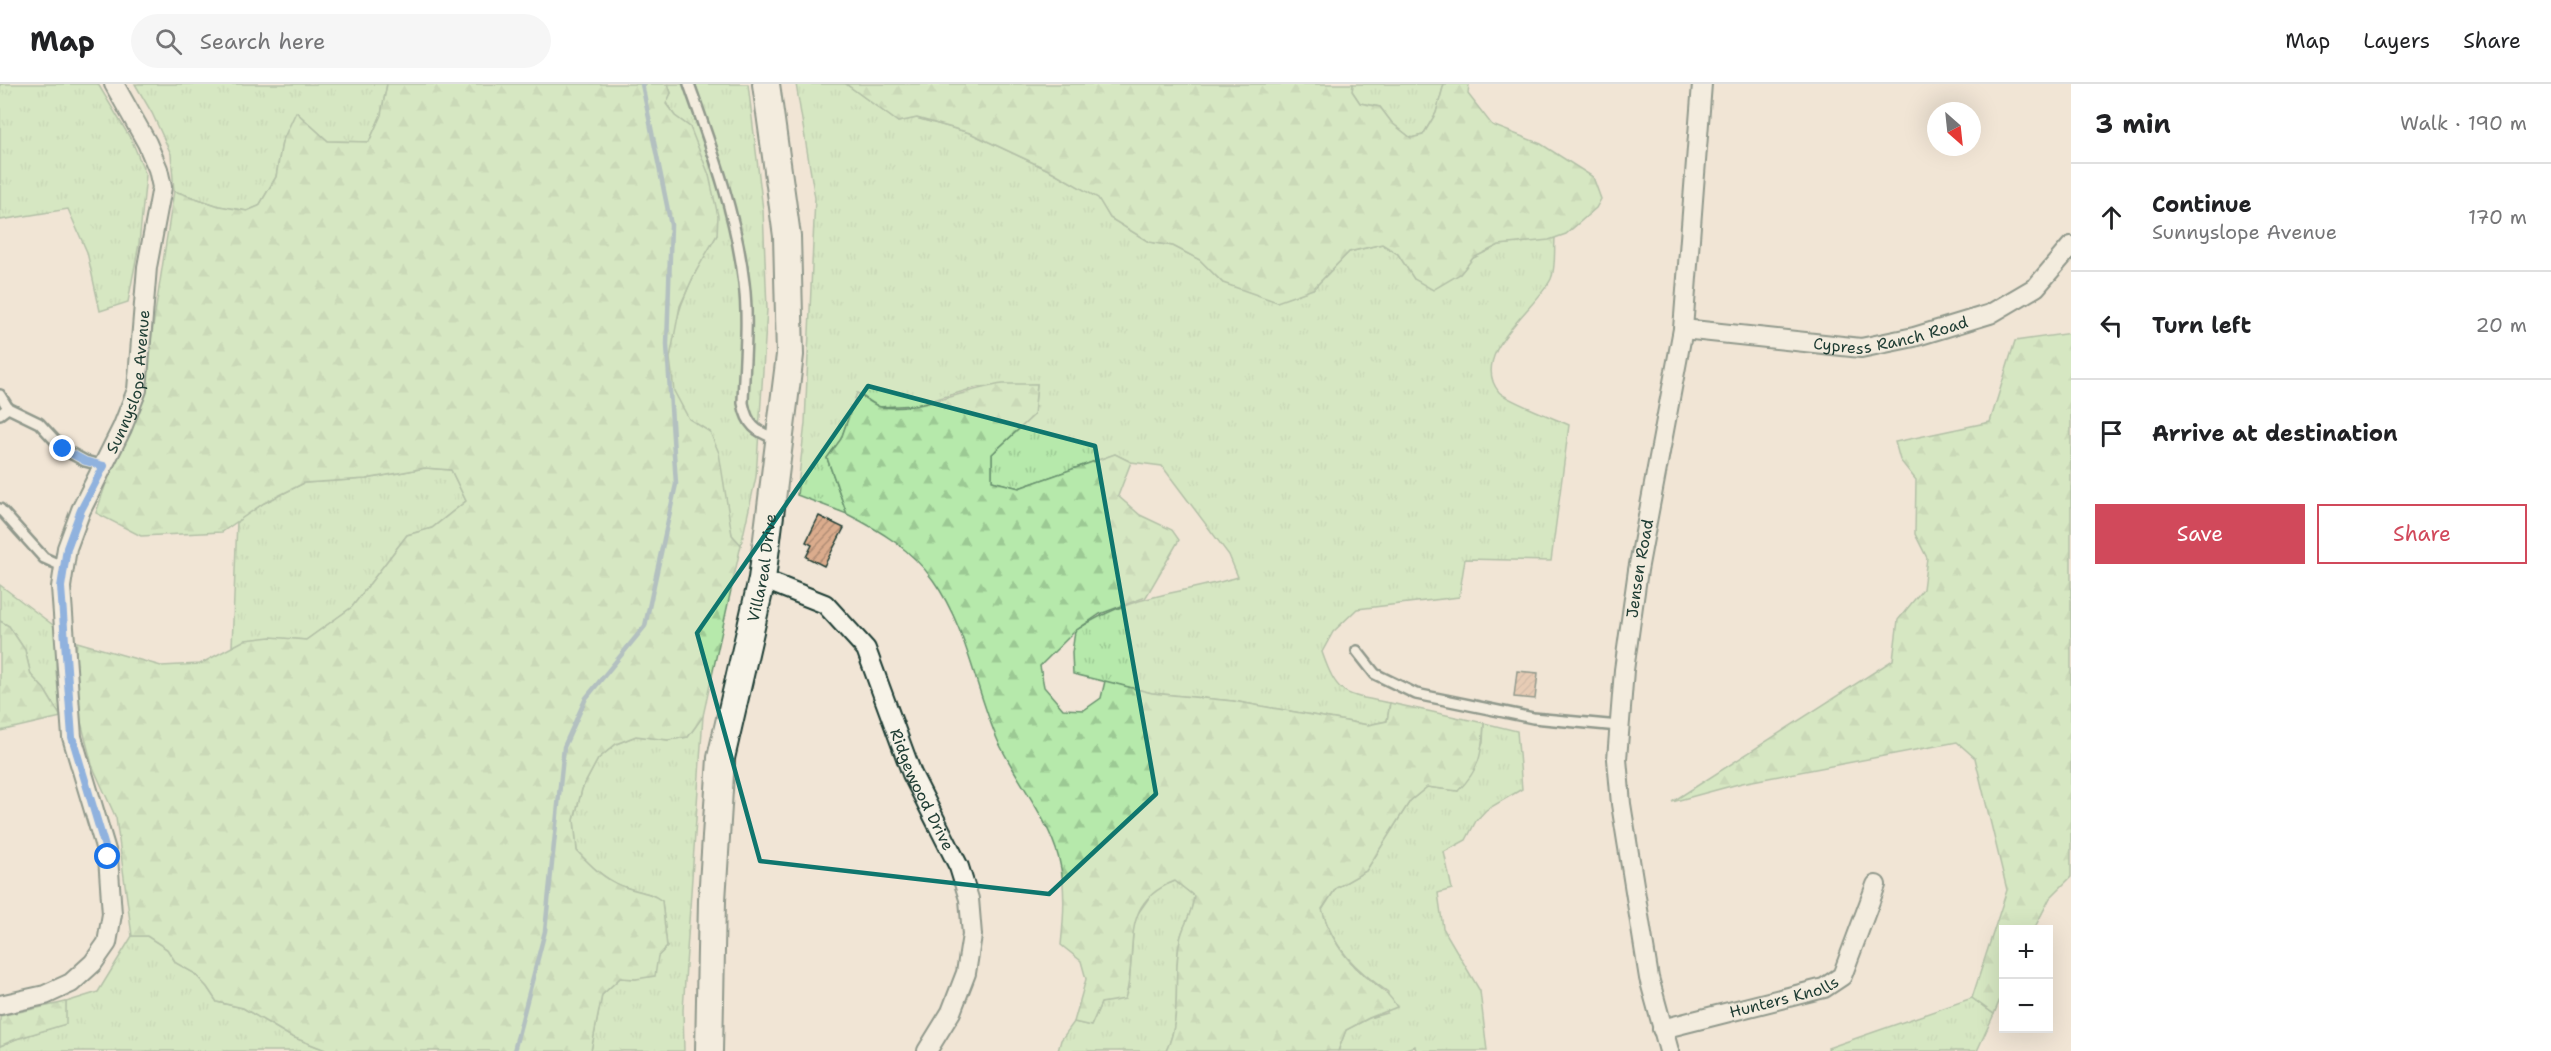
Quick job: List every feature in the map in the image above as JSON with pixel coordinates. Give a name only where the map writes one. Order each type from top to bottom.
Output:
[{"type":"street","name":"Sunnyslope Avenue","points":[[0,1005],[45,995],[71,983],[93,963],[106,943],[112,914],[108,857],[72,737],[61,587],[67,548],[81,510],[104,466],[137,390],[147,267],[162,187],[158,169],[147,143],[114,84]]},
{"type":"street","name":"Villareal Drive","points":[[709,1051],[711,900],[721,758],[762,579],[790,355],[787,236],[766,84]]},
{"type":"street","name":"Jensen Road","points":[[1669,1051],[1649,978],[1621,804],[1617,759],[1624,669],[1638,570],[1683,329],[1701,84]]},
{"type":"street","name":"Cypress Ranch Road","points":[[1683,329],[1861,348],[1914,336],[1990,314],[2036,287],[2071,246]]},
{"type":"street","name":"Ridgewood Drive","points":[[762,579],[825,604],[866,649],[912,774],[959,867],[969,899],[972,935],[967,963],[951,1012],[927,1051]]},
{"type":"street","name":"Hunters Knolls","points":[[1662,1029],[1824,988],[1842,976],[1876,885]]},
{"type":"lane","points":[[689,84],[726,194],[738,241],[746,320],[743,403],[745,414],[754,428],[779,440]]},
{"type":"lane","points":[[0,395],[4,411],[39,423],[63,449],[85,461],[104,466]]},
{"type":"lane","points":[[0,509],[44,558],[64,567]]},
{"type":"lane","points":[[1357,651],[1375,674],[1416,694],[1533,718],[1619,726]]},
{"type":"highlighted area","points":[[868,386],[1095,446],[1156,794],[1049,894],[760,861],[697,633]]},
{"type":"green space","points":[[0,84],[98,84],[132,141],[146,175],[139,244],[128,302],[100,311],[87,252],[68,209],[0,220]]},
{"type":"green space","points":[[135,84],[387,84],[381,115],[369,142],[328,141],[297,113],[282,142],[276,177],[259,206],[247,211],[219,206],[174,191],[171,154],[152,113]]},
{"type":"green space","points":[[387,84],[668,84],[671,93],[666,104],[675,116],[690,127],[709,175],[718,216],[717,235],[695,273],[680,306],[670,358],[674,391],[689,419],[710,432],[719,453],[732,535],[741,545],[703,716],[688,737],[668,740],[636,736],[616,744],[598,759],[582,789],[574,820],[577,851],[609,880],[652,895],[662,901],[667,947],[658,956],[655,976],[636,979],[620,978],[602,995],[591,1051],[328,1051],[290,1036],[243,1008],[217,1002],[194,973],[176,963],[167,949],[147,936],[132,936],[116,818],[92,765],[81,722],[74,677],[77,642],[161,666],[200,664],[245,640],[271,637],[306,640],[352,607],[407,535],[432,528],[466,501],[451,470],[425,468],[366,479],[304,483],[264,503],[222,532],[141,536],[96,513],[148,359],[174,191],[219,206],[247,211],[259,206],[276,177],[282,142],[296,112],[328,141],[369,142],[381,115]]},
{"type":"green space","points":[[668,84],[748,84],[763,210],[767,309],[756,477],[741,545],[732,535],[710,432],[687,417],[675,397],[670,374],[670,349],[675,324],[694,275],[717,235],[690,127],[675,116],[666,103],[671,93]]},
{"type":"green space","points":[[796,84],[846,84],[898,122],[916,118],[970,133],[1053,172],[1099,198],[1110,218],[1149,242],[1173,246],[1200,260],[1223,283],[1313,289],[1349,252],[1382,244],[1398,254],[1414,279],[1460,274],[1473,258],[1499,245],[1555,238],[1551,279],[1508,332],[1492,362],[1492,377],[1499,392],[1569,425],[1551,561],[1465,559],[1459,597],[1357,609],[1333,632],[1322,652],[1333,678],[1339,686],[1353,695],[1390,703],[1387,721],[1368,725],[1233,701],[1152,693],[1073,674],[1072,653],[1075,631],[1115,609],[1135,602],[1238,577],[1229,555],[1162,466],[1131,462],[1115,454],[1019,488],[992,481],[992,454],[1034,415],[1037,384],[978,387],[916,405],[879,407],[857,393],[841,439],[827,458],[847,514],[797,495],[805,423],[815,198]]},
{"type":"green space","points":[[846,84],[1353,84],[1352,91],[1360,103],[1380,107],[1392,123],[1411,138],[1423,135],[1436,113],[1444,84],[1469,84],[1468,94],[1492,125],[1541,144],[1593,177],[1601,199],[1596,208],[1566,234],[1549,240],[1499,245],[1473,258],[1460,274],[1433,290],[1414,279],[1398,254],[1382,244],[1349,252],[1313,289],[1277,302],[1223,283],[1200,260],[1173,246],[1149,242],[1110,218],[1098,198],[1053,172],[970,133],[917,118],[898,122]]},
{"type":"green space","points":[[1353,84],[1444,84],[1436,113],[1423,135],[1411,138],[1392,123],[1380,107],[1360,103],[1352,91]]},
{"type":"green space","points":[[2071,333],[2071,877],[2050,898],[2036,925],[1999,925],[1999,1002],[1994,1014],[1972,998],[2007,890],[1975,758],[1957,742],[1742,783],[1672,802],[1893,660],[1898,620],[1923,589],[1927,558],[1915,534],[1916,480],[1900,460],[1895,442],[1990,422],[2015,341]]},
{"type":"green space","points":[[1003,384],[1037,384],[1034,415],[992,454],[992,481],[1019,488],[1115,454],[1131,462],[1118,496],[1140,515],[1172,530],[1179,540],[1146,597],[1100,614],[1075,631],[1040,666],[1044,687],[1063,709],[1084,710],[1101,698],[1105,681],[1152,693],[1233,701],[1368,725],[1387,721],[1390,703],[1484,723],[1478,760],[1465,783],[1458,791],[1427,787],[1410,801],[1366,871],[1336,888],[1322,909],[1333,937],[1344,954],[1386,993],[1397,1007],[1346,1030],[1338,1051],[1166,1051],[1176,1011],[1180,940],[1194,896],[1175,881],[1157,891],[1144,902],[1137,916],[1125,999],[1101,1003],[1091,1026],[1074,1022],[1086,979],[1081,961],[1061,945],[1064,891],[1054,843],[1040,813],[998,741],[962,638],[945,598],[924,569],[905,550],[872,527],[847,514],[827,458],[841,439],[857,393],[878,406],[896,408],[927,403]]},
{"type":"green space","points":[[425,468],[451,470],[466,501],[432,528],[407,535],[352,607],[306,640],[259,639],[232,647],[237,521],[264,503],[304,483],[366,479]]},
{"type":"green space","points":[[0,585],[57,628],[56,671],[61,717],[44,689],[31,675],[25,650],[9,626],[0,621]]},
{"type":"green space","points":[[0,621],[9,626],[25,650],[31,675],[44,689],[61,717],[0,731]]},
{"type":"green space","points":[[703,716],[683,1010],[684,1051],[591,1051],[602,995],[620,978],[636,979],[667,947],[662,901],[652,895],[609,880],[577,851],[574,820],[582,789],[598,759],[616,744],[636,736],[668,740],[688,737]]},
{"type":"green space","points":[[1484,723],[1517,731],[1522,789],[1486,810],[1476,821],[1466,840],[1444,852],[1452,889],[1438,893],[1443,928],[1480,991],[1487,1051],[1416,1051],[1415,1046],[1400,1051],[1338,1051],[1346,1030],[1369,1018],[1387,1013],[1388,992],[1347,957],[1332,936],[1322,910],[1336,888],[1366,871],[1410,801],[1427,787],[1458,791],[1483,743]]},
{"type":"green space","points":[[1175,881],[1194,896],[1180,940],[1176,1011],[1166,1051],[1058,1051],[1061,1040],[1074,1022],[1091,1026],[1101,1003],[1129,988],[1134,919],[1155,889]]},
{"type":"green space","points":[[132,936],[147,936],[167,949],[176,963],[194,973],[217,1002],[243,1008],[290,1036],[328,1051],[0,1051],[0,1046],[16,1039],[65,1024],[66,1002],[98,992]]},
{"type":"green space","points":[[1972,998],[1994,1014],[1977,1051],[1829,1051],[1828,1048]]},
{"type":"green space","points":[[66,1002],[66,1024],[0,1046],[0,1016]]},
{"type":"building","points":[[819,516],[844,528],[824,566],[806,557],[812,545],[806,542]]},
{"type":"building","points":[[1517,671],[1538,673],[1535,699],[1514,697]]},
{"type":"waterway","points":[[514,1051],[545,931],[564,747],[586,698],[645,626],[676,484],[667,345],[671,225],[642,84]]},
{"type":"route","points":[[63,449],[85,461],[104,466],[81,510],[67,548],[61,587],[72,737],[108,857]]}]
